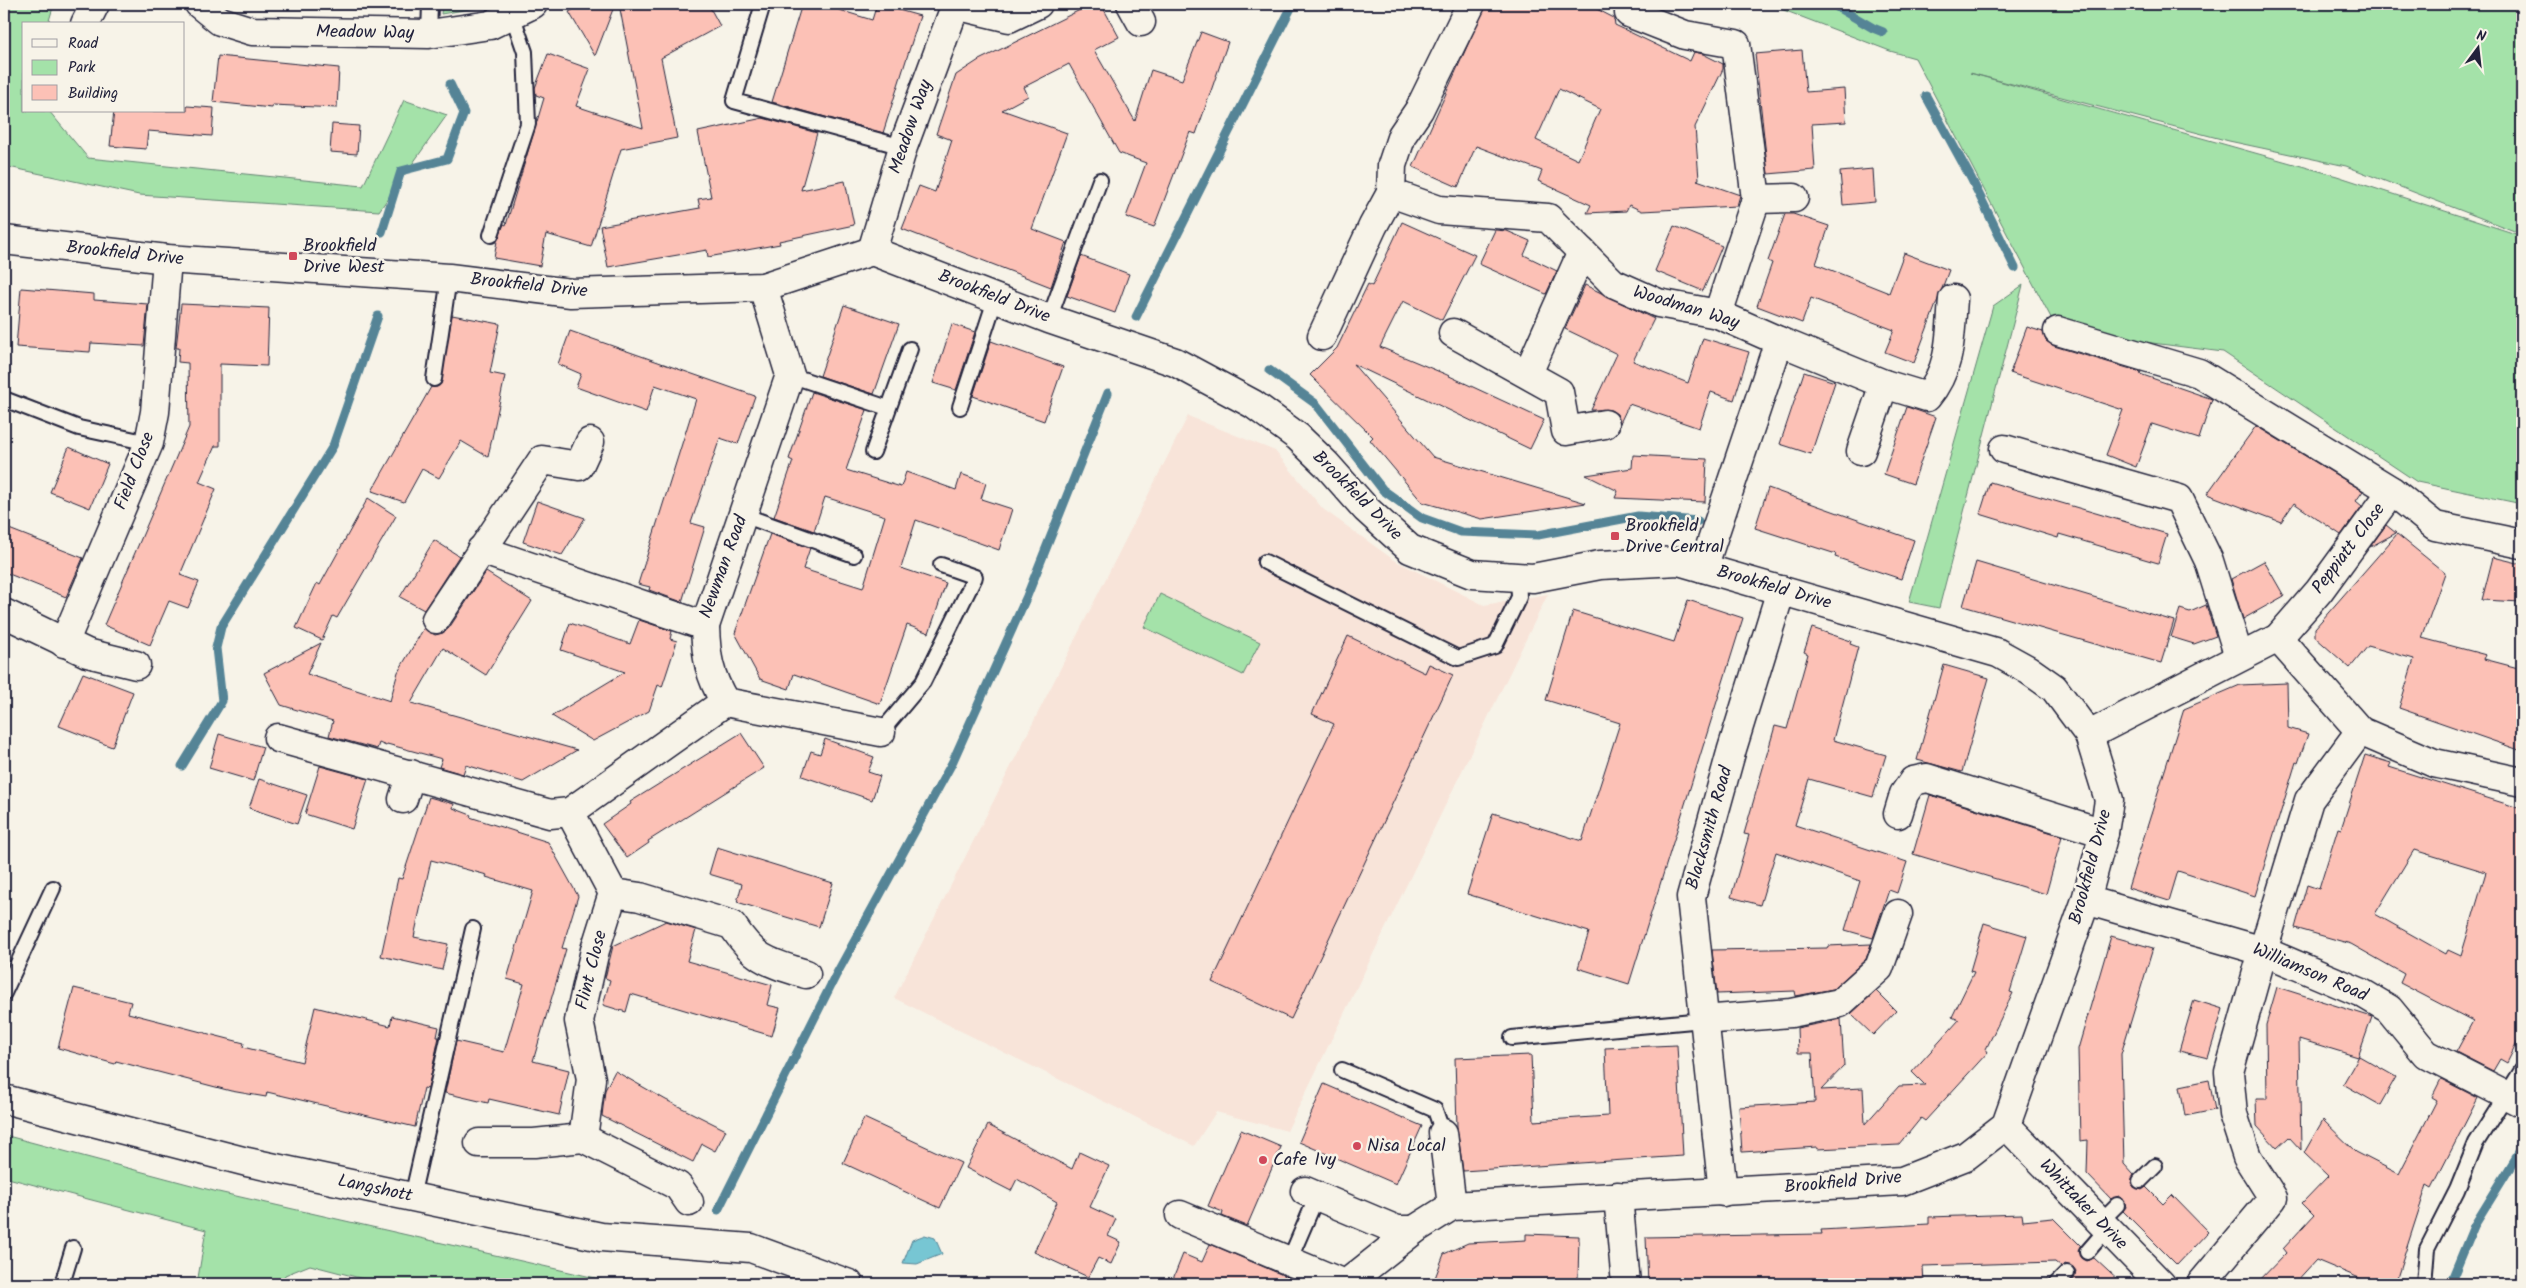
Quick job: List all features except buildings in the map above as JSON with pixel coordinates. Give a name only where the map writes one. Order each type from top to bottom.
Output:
[{"type":"street","points":[[86,22],[95,4]]},
{"type":"street","name":"Meadow Way","points":[[199,4],[220,21],[252,31],[428,34],[490,26],[523,9]]},
{"type":"street","name":"Meadow Way","points":[[872,251],[903,147],[956,4],[1009,18],[1038,4]]},
{"type":"street","points":[[1322,336],[1373,226],[1391,194],[1392,165],[1402,136],[1419,110],[1471,4]]},
{"type":"street","points":[[1630,13],[1685,35],[1736,44],[1756,199],[1718,314]]},
{"type":"street","name":"Woodman Way","points":[[1391,194],[1439,210],[1548,218],[1612,283],[1658,303],[1718,314],[1884,384],[1927,397],[1939,383],[1948,358],[1953,299]]},
{"type":"street","points":[[1756,199],[1794,198]]},
{"type":"street","name":"Brookfield Drive","points":[[4,240],[168,259],[449,278],[571,294],[763,287],[872,251],[996,297],[1049,319],[1176,362],[1253,404],[1298,438],[1366,509],[1410,549],[1472,574],[1533,578],[1600,565],[1679,561],[1998,653],[2027,668],[2054,688],[2088,735],[2109,800],[2104,832],[2086,900],[2006,1125],[1966,1156],[1902,1181],[1452,1206]]},
{"type":"street","points":[[1528,373],[1582,252]]},
{"type":"street","name":"Field Close","points":[[64,643],[149,443],[155,412],[168,259]]},
{"type":"street","points":[[763,287],[790,375]]},
{"type":"street","name":"Peppiatt Close","points":[[2058,331],[2199,373],[2392,491],[2319,591],[2278,638],[2239,656],[2088,735]]},
{"type":"street","points":[[1453,333],[1528,373],[1559,392],[1566,432],[1605,424]]},
{"type":"street","points":[[1703,568],[1779,341]]},
{"type":"street","name":"Newman Road","points":[[481,550],[705,626],[790,375]]},
{"type":"street","points":[[1861,451],[1884,384]]},
{"type":"street","points":[[436,619],[542,460],[579,466],[590,442]]},
{"type":"street","points":[[2004,449],[2179,499],[2209,561],[2239,656]]},
{"type":"street","points":[[2392,491],[2435,526],[2522,544]]},
{"type":"street","name":"Blacksmith Road","points":[[1723,1192],[1691,897],[1732,749],[1781,590]]},
{"type":"street","points":[[4,613],[87,653],[136,665]]},
{"type":"street","points":[[705,626],[706,653],[712,680],[725,702]]},
{"type":"street","points":[[2278,638],[2360,731],[2434,763],[2522,782]]},
{"type":"street","points":[[278,738],[407,786],[550,814],[570,812],[725,702],[881,732]]},
{"type":"street","points":[[2201,1284],[2273,1198],[2247,1157],[2233,1114],[2230,1072],[2263,951],[2309,800],[2360,731]]},
{"type":"street","points":[[1898,814],[1904,794],[1914,782],[1928,778],[2104,832]]},
{"type":"street","points":[[570,812],[613,893],[640,897],[732,924],[745,944],[765,962],[806,974]]},
{"type":"street","name":"Flint Close","points":[[583,1138],[591,1079],[579,1021],[595,950],[613,893]]},
{"type":"street","name":"Williamson Road","points":[[2086,900],[2263,951],[2369,997],[2389,1009],[2426,1054],[2515,1100]]},
{"type":"street","points":[[1703,1020],[1791,1013],[1840,1003],[1879,968],[1898,914]]},
{"type":"street","name":"Langshott","points":[[4,1099],[248,1162],[600,1238],[751,1248],[849,1284]]},
{"type":"street","name":"Whittaker Drive","points":[[2006,1125],[2108,1219],[2161,1284]]},
{"type":"street","points":[[1180,1215],[1345,1284],[1414,1230],[1452,1206],[1443,1133]]},
{"type":"street","points":[[479,1143],[534,1144],[583,1138],[678,1186],[689,1202]]},
{"type":"street","points":[[1311,1194],[1397,1230],[1414,1230]]},
{"type":"street","points":[[1618,1196],[1626,1284]]},
{"type":"lane","points":[[428,34],[430,4]]},
{"type":"lane","points":[[764,4],[734,101],[903,147]]},
{"type":"lane","points":[[491,236],[528,124],[523,9]]},
{"type":"lane","points":[[1049,319],[1100,180]]},
{"type":"lane","points":[[434,379],[449,278]]},
{"type":"lane","points":[[960,407],[996,297]]},
{"type":"lane","points":[[873,452],[910,349]]},
{"type":"lane","points":[[790,375],[888,408]]},
{"type":"lane","points":[[4,399],[79,428],[149,443]]},
{"type":"lane","points":[[743,515],[854,555]]},
{"type":"lane","points":[[1265,562],[1458,658],[1495,646],[1519,597],[1518,577]]},
{"type":"lane","points":[[881,732],[923,682],[976,577],[942,565]]},
{"type":"lane","points":[[4,994],[53,888]]},
{"type":"lane","points":[[412,1197],[473,929]]},
{"type":"lane","points":[[1512,1038],[1703,1020]]},
{"type":"lane","points":[[1342,1070],[1435,1110],[1443,1133]]},
{"type":"lane","points":[[2424,1284],[2427,1249],[2457,1190],[2476,1143],[2515,1100],[2522,1070]]},
{"type":"lane","points":[[2140,1181],[2156,1166]]},
{"type":"lane","points":[[1289,1261],[1311,1194]]},
{"type":"lane","points":[[2088,1252],[2108,1219]]},
{"type":"lane","points":[[62,1284],[73,1248]]},
{"type":"lane","points":[[2056,1284],[2067,1273]]},
{"type":"shaded area","points":[[1188,416],[1275,451],[1323,509],[1394,560],[1484,605],[1548,594],[1287,1131],[1216,1112],[1194,1146],[894,998]]},
{"type":"green space","points":[[4,4],[54,4],[49,22],[22,22],[22,112],[50,112],[88,158],[363,186],[404,100],[447,115],[379,211],[139,195],[4,166]]},
{"type":"green space","points":[[442,4],[498,4],[441,14]]},
{"type":"green space","points":[[1768,4],[2522,4],[2522,234],[2346,166],[2229,141],[1970,73],[2337,176],[2522,236],[2522,504],[2417,482],[2223,352],[2058,331],[1915,58],[1890,51]]},
{"type":"green space","points":[[2023,285],[1939,608],[1909,602],[1993,306]]},
{"type":"green space","points":[[1160,594],[1260,642],[1243,675],[1144,627]]},
{"type":"green space","points":[[4,1135],[214,1191],[622,1284],[383,1284],[310,1265],[285,1275],[282,1284],[197,1284],[206,1230],[4,1177]]},
{"type":"water","points":[[925,1235],[935,1238],[942,1254],[917,1264],[903,1263],[912,1240]]},
{"type":"waterway","points":[[1136,317],[1293,4]]},
{"type":"waterway","points":[[1832,4],[1883,32]]},
{"type":"waterway","points":[[382,232],[401,171],[447,159],[464,113],[450,84]]},
{"type":"waterway","points":[[1926,96],[1971,178],[2015,268]]},
{"type":"waterway","points":[[182,766],[222,701],[216,648],[221,627],[333,446],[378,316]]},
{"type":"waterway","points":[[1269,370],[1316,404],[1383,490],[1422,518],[1461,532],[1538,535],[1638,516],[1698,521]]},
{"type":"waterway","points":[[718,1210],[836,975],[952,763],[1027,596],[1108,393]]},
{"type":"waterway","points":[[2450,1284],[2474,1226],[2522,1148]]},
{"type":"place","name":"Brookfield Drive West","points":[[293,256]]},
{"type":"place","name":"Brookfield Drive Central","points":[[1615,536]]},
{"type":"place","name":"Nisa Local","points":[[1357,1146]]},
{"type":"place","name":"Cafe Ivy","points":[[1263,1160]]}]
